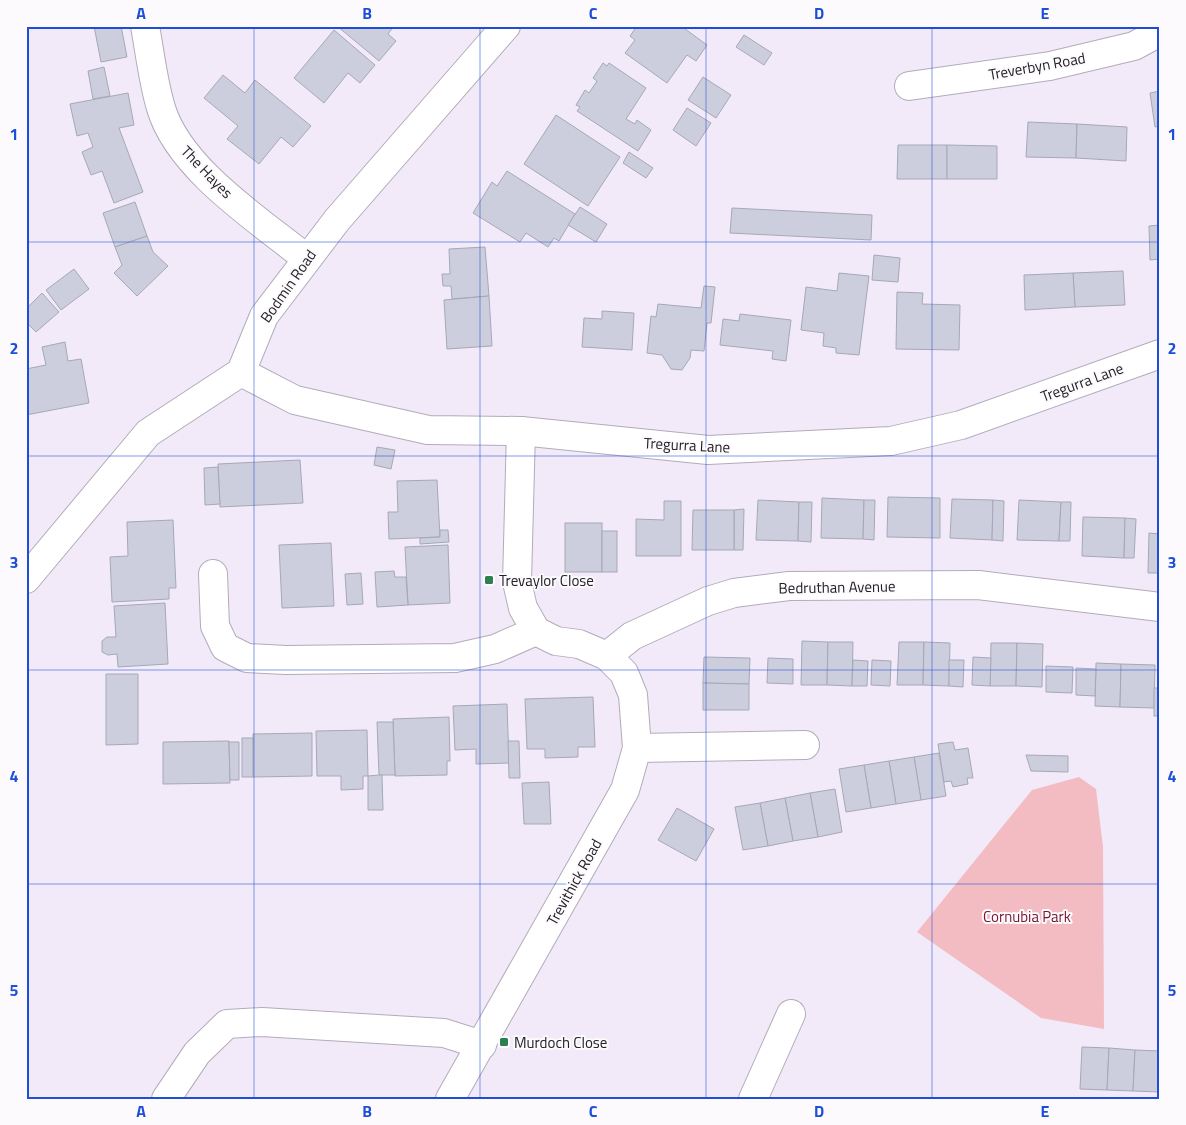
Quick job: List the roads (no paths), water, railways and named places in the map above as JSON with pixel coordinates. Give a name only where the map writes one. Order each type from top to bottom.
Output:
[{"type":"street","name":"The Hayes","points":[[144,26],[161,110],[184,152],[217,186],[307,259]]},
{"type":"street","name":"Bodmin Road","points":[[241,372],[264,316],[307,259],[337,220],[506,26]]},
{"type":"street","name":"Treverbyn Road","points":[[909,86],[1050,66],[1134,46],[1160,32]]},
{"type":"street","name":"Tregurra Lane","points":[[241,372],[295,400],[428,430],[521,431],[708,450],[891,441],[962,425],[1160,354]]},
{"type":"street","points":[[26,579],[148,433],[241,372]]},
{"type":"street","points":[[521,431],[517,582],[523,608],[536,631],[556,641],[579,644],[607,656]]},
{"type":"street","points":[[213,574],[215,626],[225,647],[247,658],[286,660],[455,658],[495,649],[536,631]]},
{"type":"street","name":"Bedruthan Avenue","points":[[607,656],[632,636],[708,601],[734,592],[789,586],[978,585],[1160,607]]},
{"type":"street","name":"Trevithick Road","points":[[450,1099],[625,790],[637,748],[633,695],[624,673],[607,656]]},
{"type":"street","points":[[637,748],[805,745]]},
{"type":"street","points":[[753,1099],[791,1014]]},
{"type":"street","points":[[166,1099],[197,1053],[227,1024],[262,1022],[444,1033],[482,1045]]},
{"type":"place","name":"Trevaylor Close","points":[[489,580]]},
{"type":"place","name":"Murdoch Close","points":[[504,1042]]},
{"type":"park label","name":"Cornubia Park","points":[[1027,916]]}]
